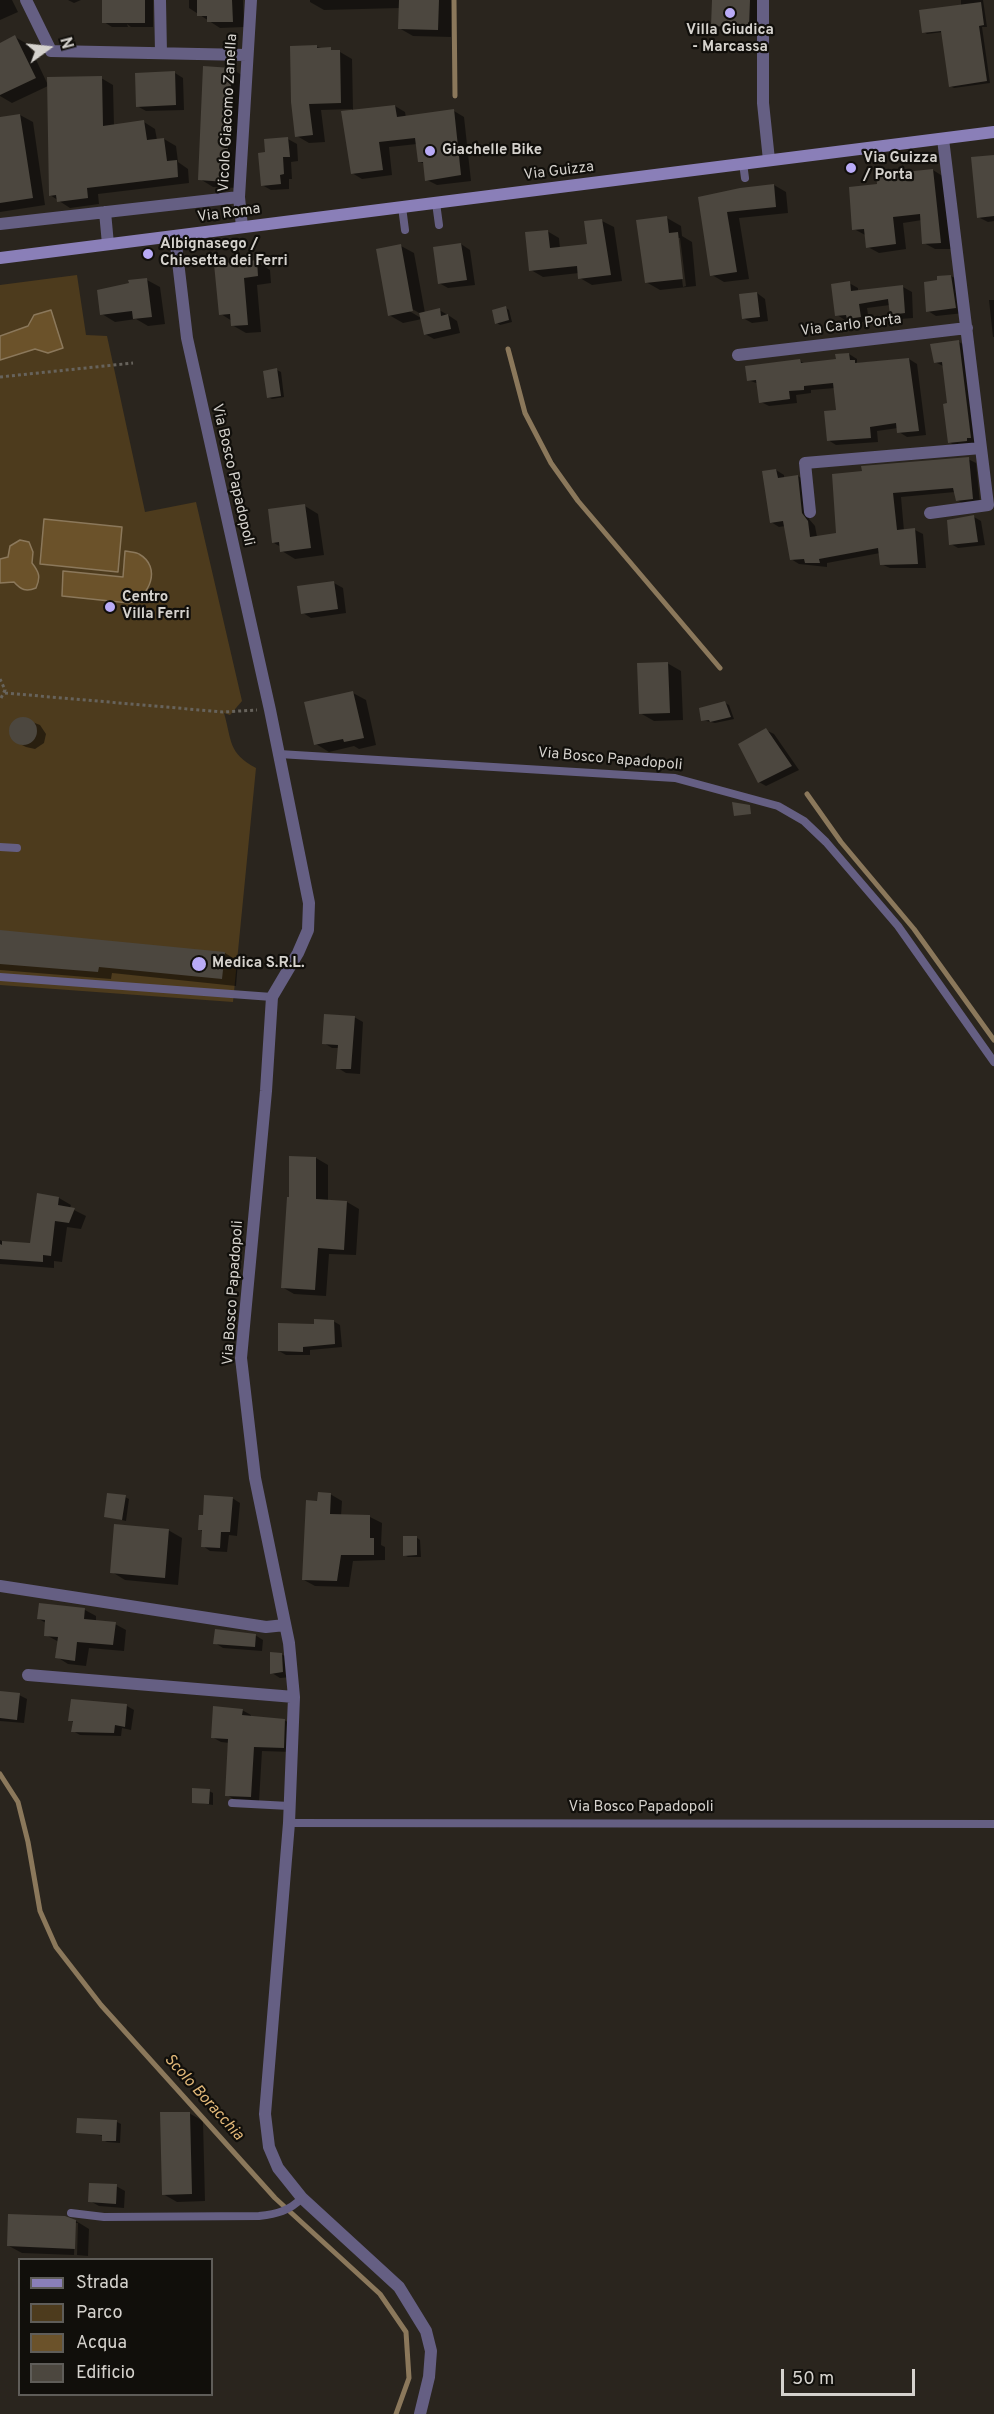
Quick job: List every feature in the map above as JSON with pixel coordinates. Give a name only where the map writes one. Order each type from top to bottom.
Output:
[{"type":"main road","name":"Via Guizza","points":[[354,213],[994,132]]},
{"type":"main road","name":"Via Roma","points":[[0,258],[354,213]]},
{"type":"street","points":[[26,0],[51,51],[247,55]]},
{"type":"street","points":[[160,0],[161,53]]},
{"type":"street","name":"Vicolo Giacomo Zanella","points":[[242,227],[239,197],[251,0]]},
{"type":"street","points":[[763,0],[763,103],[769,160]]},
{"type":"street","points":[[930,513],[988,505],[943,139]]},
{"type":"street","name":"Via Roma","points":[[0,224],[239,197]]},
{"type":"street","points":[[105,212],[108,244]]},
{"type":"street","name":"Via Bosco Papadopoli","points":[[175,236],[187,338],[270,710],[309,903],[308,930],[298,953],[272,997],[242,1358],[255,1478],[285,1625],[293,1670],[294,1697],[289,1823],[265,2114],[268,2146],[298,2202],[399,2286],[426,2331],[431,2351],[429,2377],[420,2414]]},
{"type":"street","name":"Via Carlo Porta","points":[[738,355],[967,328]]},
{"type":"street","points":[[810,512],[805,463],[981,448]]},
{"type":"street","points":[[0,1586],[266,1628],[285,1625]]},
{"type":"street","points":[[28,1675],[294,1697]]},
{"type":"lane","points":[[743,163],[745,178]]},
{"type":"lane","points":[[436,203],[439,225]]},
{"type":"lane","points":[[402,207],[405,230]]},
{"type":"lane","name":"Via Bosco Papadopoli","points":[[279,754],[675,778],[778,806],[804,821],[826,842],[898,926],[994,1062]]},
{"type":"lane","points":[[0,848],[17,849]]},
{"type":"lane","points":[[0,977],[272,997]]},
{"type":"lane","points":[[232,1803],[290,1806]]},
{"type":"lane","name":"Via Bosco Papadopoli","points":[[289,1823],[994,1824]]},
{"type":"lane","points":[[71,2213],[104,2217],[259,2216],[281,2213],[298,2202]]},
{"type":"path","points":[[0,377],[133,363]]},
{"type":"path","points":[[0,679],[5,693],[0,700]]},
{"type":"path","points":[[5,693],[224,712],[270,710]]},
{"type":"green space","name":"Centro Villa Ferri","points":[[77,275],[86,335],[107,336],[145,512],[196,502],[242,701],[230,715],[224,713],[230,739],[236,751],[240,757],[256,768],[233,1002],[0,985],[0,285]]},
{"type":"water","points":[[51,310],[63,348],[48,353],[35,349],[0,360],[0,336],[28,326],[34,315]]},
{"type":"water","points":[[44,519],[122,527],[118,572],[40,564]]},
{"type":"water","points":[[20,540],[29,542],[33,552],[32,563],[39,578],[36,588],[24,590],[14,582],[0,583],[0,559],[8,557],[10,546]]},
{"type":"water","points":[[125,551],[139,554],[150,566],[150,581],[143,595],[136,600],[129,603],[62,596],[63,571],[123,577]]},
{"type":"building","points":[[102,0],[145,0],[145,23],[102,23]]},
{"type":"building","points":[[197,0],[232,0],[233,22],[207,22],[207,16],[197,16]]},
{"type":"building","points":[[399,0],[439,0],[438,30],[398,29]]},
{"type":"building","name":"Villa Giudica - Marcassa","points":[[712,0],[750,0],[749,28],[711,26]]},
{"type":"building","points":[[981,2],[984,25],[979,26],[987,81],[949,87],[941,31],[922,33],[919,10]]},
{"type":"building","points":[[15,35],[36,78],[0,95],[0,43]]},
{"type":"building","points":[[317,45],[317,48],[331,47],[331,50],[340,50],[341,103],[309,104],[313,135],[295,137],[291,102],[290,46]]},
{"type":"building","points":[[203,66],[232,68],[226,182],[198,180]]},
{"type":"building","points":[[175,71],[176,105],[136,107],[135,73]]},
{"type":"building","points":[[102,76],[103,126],[144,120],[147,140],[164,138],[167,161],[177,160],[178,177],[87,188],[88,198],[57,202],[56,195],[49,196],[47,77]]},
{"type":"building","points":[[395,105],[397,117],[454,109],[461,175],[425,181],[423,162],[418,162],[415,138],[379,142],[383,170],[351,174],[341,111]]},
{"type":"building","points":[[20,114],[33,198],[0,203],[0,117]]},
{"type":"building","points":[[288,137],[290,157],[283,157],[284,174],[280,175],[281,184],[261,186],[258,153],[265,152],[264,139]]},
{"type":"building","points":[[994,155],[994,216],[977,218],[971,157]]},
{"type":"building","points":[[933,169],[941,243],[922,244],[920,214],[893,217],[896,244],[866,248],[864,229],[852,230],[849,187],[877,184],[876,175]]},
{"type":"building","points":[[774,184],[776,207],[727,212],[737,272],[710,276],[698,197]]},
{"type":"building","points":[[667,216],[669,233],[678,232],[683,279],[645,283],[636,220]]},
{"type":"building","points":[[602,219],[611,275],[578,279],[577,266],[529,271],[525,232],[548,230],[550,248],[587,244],[584,221]]},
{"type":"building","points":[[461,243],[467,280],[438,284],[433,247]]},
{"type":"building","points":[[401,244],[413,311],[388,316],[376,249]]},
{"type":"building","points":[[257,260],[258,276],[244,278],[248,325],[231,326],[230,314],[219,315],[214,264]]},
{"type":"building","points":[[951,275],[956,308],[926,312],[924,282],[937,280],[937,276]]},
{"type":"building","points":[[147,278],[152,317],[133,319],[132,311],[100,315],[97,290],[129,283],[128,280]]},
{"type":"building","points":[[850,281],[851,291],[903,285],[905,313],[890,315],[888,299],[859,304],[861,317],[847,319],[846,315],[835,316],[831,284]]},
{"type":"building","points":[[757,292],[760,317],[742,319],[739,294]]},
{"type":"building","points":[[506,306],[509,320],[495,324],[492,310]]},
{"type":"building","points":[[440,308],[441,316],[448,314],[451,329],[424,335],[419,313]]},
{"type":"building","points":[[959,340],[971,438],[967,438],[967,441],[948,443],[943,404],[947,403],[942,362],[934,363],[930,344]]},
{"type":"building","points":[[849,353],[850,360],[855,360],[855,363],[909,358],[919,431],[897,433],[896,423],[870,427],[871,438],[827,441],[824,411],[836,410],[833,383],[804,386],[804,390],[789,391],[790,399],[759,403],[756,380],[747,381],[745,366],[800,359],[801,363],[836,359],[835,354]]},
{"type":"building","points":[[277,368],[281,396],[267,398],[263,371]]},
{"type":"building","points":[[969,457],[973,499],[956,501],[953,488],[893,493],[897,530],[915,528],[918,564],[880,565],[878,548],[819,559],[820,563],[805,563],[804,559],[790,560],[783,521],[770,523],[762,471],[776,469],[778,478],[798,475],[802,513],[808,521],[810,537],[836,533],[832,474],[862,471],[861,466]]},
{"type":"building","points":[[305,504],[311,548],[280,552],[279,542],[272,543],[268,509]]},
{"type":"building","points":[[974,515],[978,542],[949,545],[947,520]]},
{"type":"building","points":[[334,581],[338,609],[301,614],[297,586]]},
{"type":"building","points":[[668,662],[670,713],[639,714],[637,663]]},
{"type":"building","points":[[353,691],[364,738],[344,742],[343,739],[314,745],[304,702]]},
{"type":"building","points":[[725,701],[731,717],[710,722],[709,720],[701,721],[699,708]]},
{"type":"building","points":[[23,717],[33,721],[37,731],[33,741],[23,745],[13,741],[9,731],[13,721]]},
{"type":"building","points":[[766,728],[792,766],[758,783],[738,744]]},
{"type":"building","points":[[732,802],[750,805],[751,814],[734,816]]},
{"type":"building","points":[[0,930],[225,952],[222,979],[99,967],[98,972],[0,964]]},
{"type":"building","points":[[324,1014],[355,1016],[351,1069],[336,1069],[338,1045],[322,1044]]},
{"type":"building","points":[[289,1156],[316,1157],[316,1199],[347,1201],[344,1250],[318,1248],[315,1290],[281,1288],[287,1197],[289,1197]]},
{"type":"building","points":[[37,1193],[59,1197],[58,1205],[75,1208],[69,1223],[55,1221],[51,1256],[43,1255],[43,1262],[0,1259],[2,1241],[30,1243]]},
{"type":"building","points":[[314,1319],[334,1320],[335,1344],[303,1347],[303,1352],[278,1351],[278,1323],[314,1324]]},
{"type":"building","points":[[318,1492],[331,1493],[330,1514],[370,1515],[370,1538],[374,1538],[374,1555],[341,1555],[337,1581],[302,1580],[306,1500],[317,1501]]},
{"type":"building","points":[[107,1493],[126,1495],[122,1520],[104,1517]]},
{"type":"building","points":[[204,1495],[233,1497],[230,1532],[221,1532],[220,1548],[201,1547],[202,1530],[198,1530],[199,1515],[203,1515]]},
{"type":"building","points":[[114,1524],[169,1529],[165,1578],[110,1573]]},
{"type":"building","points":[[403,1536],[417,1536],[417,1555],[403,1556]]},
{"type":"building","points":[[39,1603],[85,1608],[84,1619],[116,1622],[113,1645],[77,1642],[75,1661],[55,1658],[58,1637],[44,1636],[45,1620],[37,1619]]},
{"type":"building","points":[[215,1629],[256,1634],[255,1647],[213,1644]]},
{"type":"building","points":[[270,1652],[282,1653],[283,1672],[270,1674]]},
{"type":"building","points":[[0,1691],[20,1693],[17,1720],[0,1718]]},
{"type":"building","points":[[71,1699],[127,1704],[125,1727],[115,1725],[114,1733],[71,1732],[73,1721],[68,1721]]},
{"type":"building","points":[[213,1706],[243,1709],[242,1715],[285,1719],[284,1748],[254,1747],[251,1797],[225,1796],[228,1739],[211,1738]]},
{"type":"building","points":[[192,1788],[210,1789],[209,1804],[192,1803]]},
{"type":"building","points":[[160,2112],[190,2112],[192,2194],[162,2195]]},
{"type":"building","points":[[77,2118],[117,2120],[116,2141],[102,2141],[102,2135],[76,2133]]},
{"type":"building","points":[[89,2183],[117,2184],[116,2204],[88,2202]]},
{"type":"building","points":[[8,2214],[65,2216],[76,2220],[75,2249],[7,2246]]},
{"type":"waterway","points":[[454,0],[455,96]]},
{"type":"waterway","points":[[508,349],[525,413],[551,463],[578,501],[720,668]]},
{"type":"waterway","points":[[807,794],[841,842],[914,929],[994,1040]]},
{"type":"waterway","name":"Scolo Boracchia","points":[[0,1774],[18,1802],[28,1842],[40,1911],[56,1947],[101,2005],[275,2198],[380,2294],[406,2332],[409,2378],[396,2414]]},
{"type":"place","name":"Villa Giudica - Marcassa","points":[[730,13]]},
{"type":"place","name":"Giachelle Bike","points":[[430,151]]},
{"type":"place","name":"Via Guizza / Porta","points":[[851,168]]},
{"type":"place","name":"Albignasego / Chiesetta dei Ferri","points":[[148,254]]},
{"type":"place","name":"Centro Villa Ferri","points":[[110,607]]},
{"type":"place","name":"Medica S.R.L.","points":[[199,964]]}]
